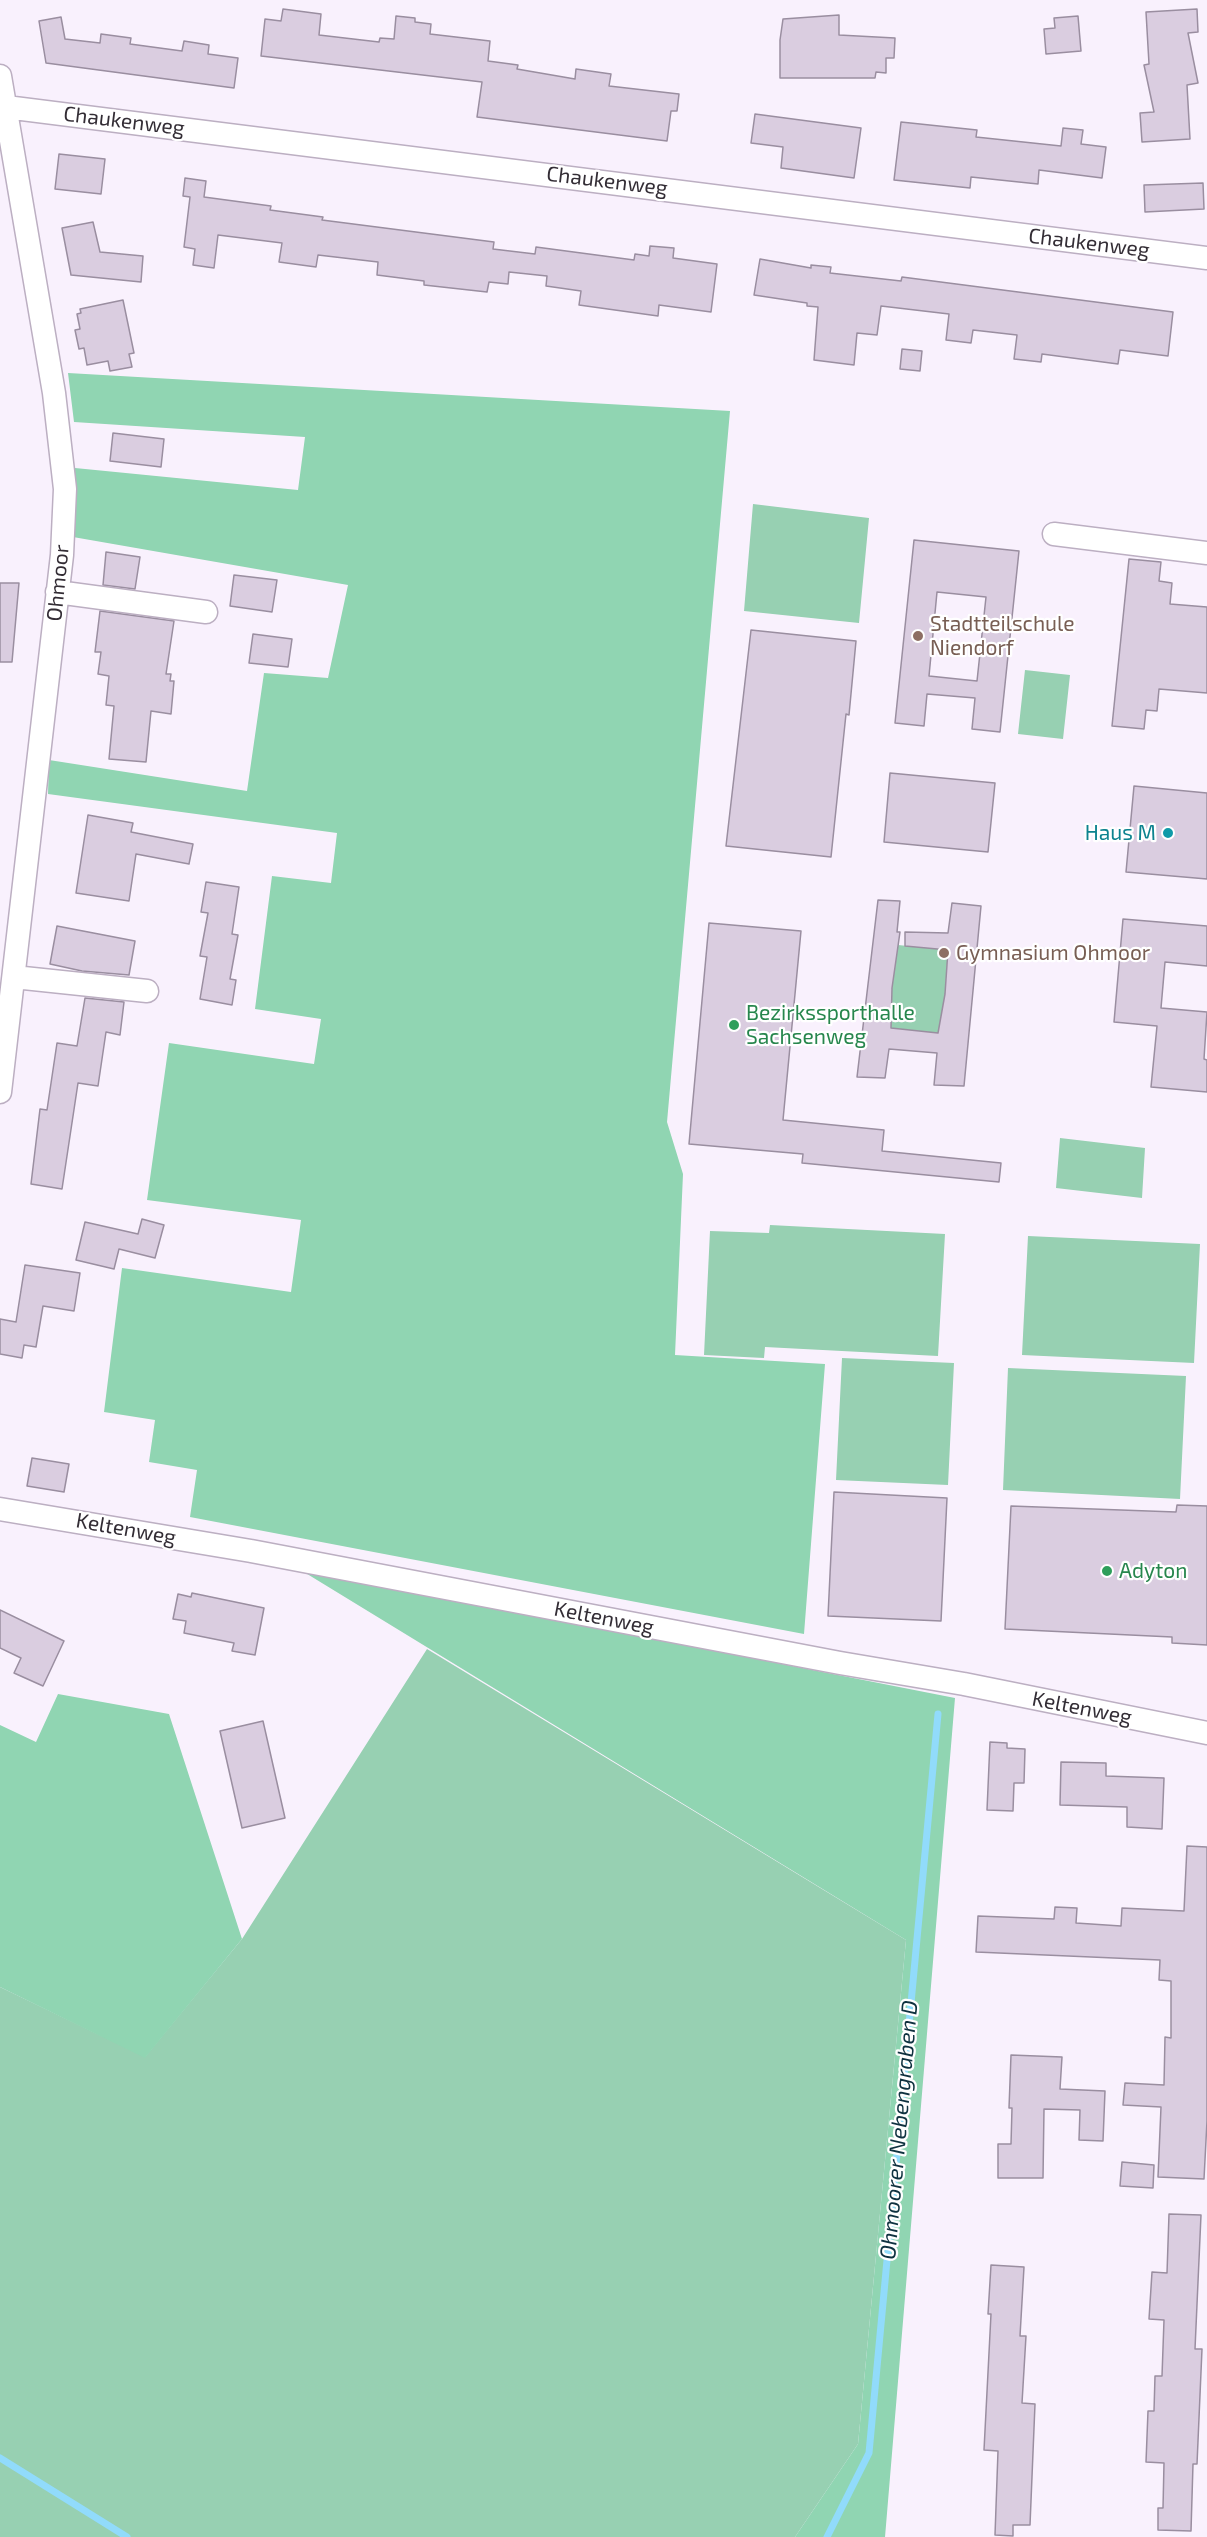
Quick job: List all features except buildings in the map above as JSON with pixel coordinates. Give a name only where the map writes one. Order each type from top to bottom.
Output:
[{"type":"street","name":"Ohmoor","points":[[0,76],[54,393],[65,489],[57,592],[0,1092]]},
{"type":"street","name":"Chaukenweg","points":[[6,107],[1207,258]]},
{"type":"street","points":[[1054,534],[1207,552]]},
{"type":"street","points":[[57,592],[206,612]]},
{"type":"street","points":[[14,977],[147,991]]},
{"type":"street","name":"Keltenweg","points":[[0,1509],[251,1551],[840,1663],[964,1684],[1207,1733]]},
{"type":"green space","points":[[68,373],[730,411],[667,1122],[683,1174],[675,1355],[825,1364],[804,1634],[190,1517],[197,1470],[149,1462],[155,1420],[104,1412],[122,1268],[291,1292],[301,1220],[147,1200],[169,1043],[314,1064],[321,1019],[255,1009],[272,876],[331,883],[337,833],[48,794],[49,760],[247,791],[264,673],[328,678],[348,585],[73,537],[75,468],[298,490],[305,437],[74,422]]},
{"type":"green space","points":[[753,504],[869,518],[859,623],[744,611]]},
{"type":"green space","points":[[1025,670],[1070,675],[1063,739],[1018,734]]},
{"type":"green space","points":[[898,945],[948,950],[945,994],[938,1033],[891,1028],[892,988]]},
{"type":"green space","points":[[1060,1138],[1145,1148],[1142,1198],[1056,1188]]},
{"type":"green space","points":[[770,1225],[945,1234],[938,1356],[765,1347],[764,1358],[704,1355],[710,1231],[769,1233]]},
{"type":"green space","points":[[1028,1236],[1200,1244],[1194,1363],[1022,1355]]},
{"type":"green space","points":[[842,1358],[954,1363],[948,1485],[836,1480]]},
{"type":"green space","points":[[1008,1368],[1186,1376],[1180,1499],[1003,1490]]},
{"type":"green space","points":[[299,1569],[955,1698],[885,2537],[795,2537],[858,2444],[906,1940]]},
{"type":"green space","points":[[427,1649],[906,1940],[858,2444],[795,2537],[0,2537],[0,1987],[145,2057],[242,1939]]},
{"type":"green space","points":[[58,1694],[169,1714],[242,1939],[145,2058],[0,1987],[0,1725],[36,1742]]},
{"type":"waterway","name":"Ohmoorer Nebengraben D","points":[[827,2537],[869,2453],[938,1714]]},
{"type":"waterway","points":[[0,2458],[127,2537]]},
{"type":"place","name":"Stadtteilschule Niendorf","points":[[918,636]]},
{"type":"place","name":"Haus M","points":[[1168,833]]},
{"type":"place","name":"Gymnasium Ohmoor","points":[[944,953]]},
{"type":"place","name":"Bezirkssporthalle Sachsenweg","points":[[734,1025]]},
{"type":"place","name":"Adyton","points":[[1107,1571]]}]
